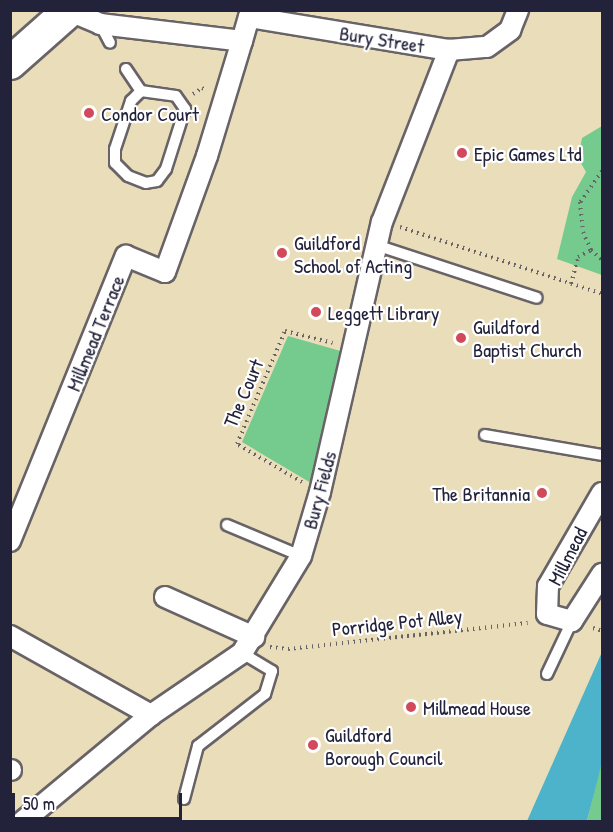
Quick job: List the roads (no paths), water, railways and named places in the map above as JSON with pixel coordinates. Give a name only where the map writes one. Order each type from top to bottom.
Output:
[{"type":"main road","points":[[10,63],[70,11]]},
{"type":"street","name":"Bury Street","points":[[242,40],[249,16],[449,50],[487,47],[510,30],[518,10]]},
{"type":"street","points":[[70,11],[100,24],[242,40]]},
{"type":"street","name":"Millmead Terrace","points":[[10,541],[126,256],[165,272],[207,156],[242,40]]},
{"type":"street","name":"Bury Fields","points":[[22,822],[151,716],[248,645],[301,556],[320,492],[382,222],[449,50]]},
{"type":"street","name":"Millmead","points":[[603,493],[567,549],[549,586],[547,614],[572,621],[603,574]]},
{"type":"street","points":[[165,597],[248,645]]},
{"type":"street","points":[[10,636],[151,716]]},
{"type":"lane","points":[[100,24],[110,43]]},
{"type":"lane","points":[[126,69],[141,91],[176,96],[185,109],[166,169],[157,181],[146,183],[128,176],[115,163],[115,149],[131,101],[141,91]]},
{"type":"lane","points":[[376,245],[537,298]]},
{"type":"lane","points":[[485,435],[603,455]]},
{"type":"lane","points":[[227,525],[301,556]]},
{"type":"lane","points":[[547,674],[572,621]]},
{"type":"lane","points":[[184,799],[198,747],[266,694],[272,671],[248,645]]},
{"type":"water","points":[[602,652],[602,762],[587,821],[527,821]]},
{"type":"place","name":"Condor Court","points":[[89,113]]},
{"type":"place","name":"Epic Games Ltd","points":[[462,153]]},
{"type":"place","name":"Guildford School of Acting","points":[[282,253]]},
{"type":"place","name":"Leggett Library","points":[[316,312]]},
{"type":"place","name":"Guildford Baptist Church","points":[[461,338]]},
{"type":"place","name":"The Britannia","points":[[542,493]]},
{"type":"place","name":"Millmead House","points":[[411,707]]},
{"type":"place","name":"Guildford Borough Council","points":[[313,745]]}]
